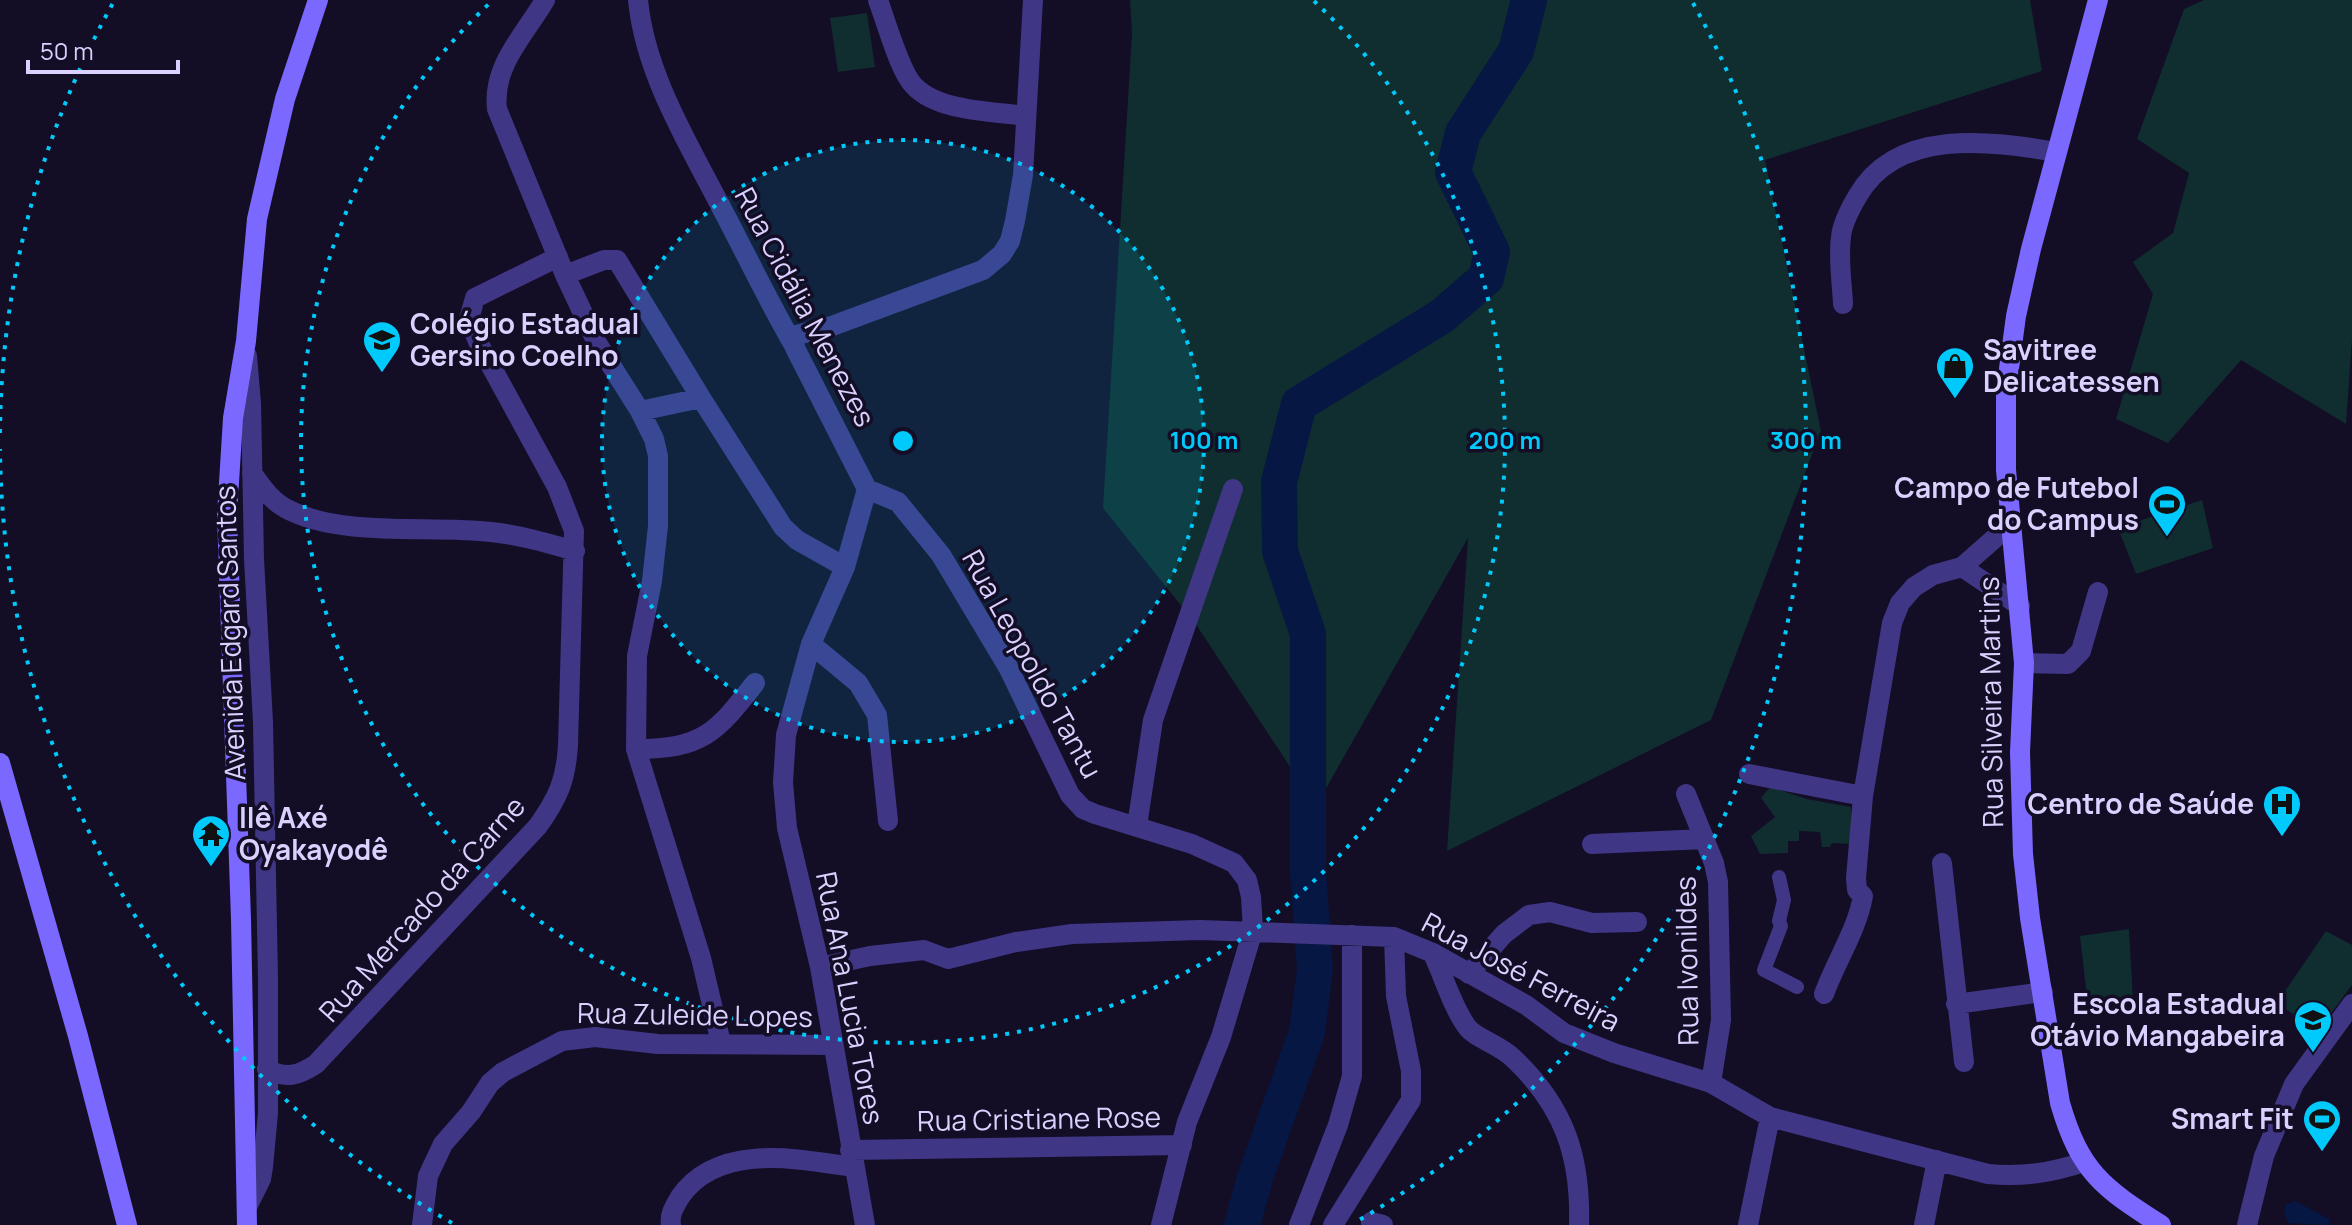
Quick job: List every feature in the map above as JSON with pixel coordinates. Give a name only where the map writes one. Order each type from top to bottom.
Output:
[{"type":"main road","name":"Avenida Edgard Santos","points":[[247,1216],[241,919],[227,515],[233,418],[246,341],[261,202],[285,99],[318,0]]},
{"type":"main road","name":"Rua Silveira Martins","points":[[2098,0],[2016,316],[2008,376],[2006,470],[2024,663],[2020,752],[2023,854],[2030,918],[2060,1103],[2074,1146],[2100,1181],[2161,1225]]},
{"type":"main road","points":[[0,763],[78,1036],[127,1225]]},
{"type":"street","points":[[545,0],[505,62],[495,93],[502,127],[561,266],[597,343],[654,439],[660,487],[652,581],[637,656],[636,749],[701,958],[721,1043]]},
{"type":"street","name":"Rua Cidália Menezes","points":[[638,0],[644,37],[668,98],[867,489]]},
{"type":"street","points":[[878,0],[908,80],[922,94],[937,103],[1026,116]]},
{"type":"street","points":[[792,342],[983,270],[1002,254],[1010,241],[1023,175],[1033,0]]},
{"type":"street","points":[[1843,304],[1841,235],[1851,206],[1865,182],[1890,161],[1953,143],[1995,142],[2057,152]]},
{"type":"street","points":[[561,266],[617,260],[783,527],[797,540],[845,567]]},
{"type":"street","name":"Rua Mercado da Carne","points":[[267,1069],[290,1076],[316,1064],[455,918],[551,809],[566,772],[574,531],[557,487],[479,344],[469,319],[469,312],[479,295],[561,266]]},
{"type":"street","name":"Avenida Edgard Santos","points":[[246,341],[263,722],[268,1113],[261,1179],[247,1216]]},
{"type":"street","points":[[640,411],[701,398]]},
{"type":"street","points":[[252,472],[276,502],[293,512],[323,521],[356,526],[491,531],[528,537],[575,551]]},
{"type":"street","points":[[867,489],[845,567],[811,644],[858,683],[877,715],[888,821]]},
{"type":"street","name":"Rua Leopoldo Tantu","points":[[867,489],[898,502],[941,555],[1008,667],[1070,795],[1083,809],[1220,855],[1242,871],[1251,897],[1253,930]]},
{"type":"street","points":[[1137,826],[1153,720],[1233,489]]},
{"type":"street","points":[[1824,994],[1860,914],[1863,896],[1857,890],[1856,878],[1863,796],[1892,623],[1900,603],[1914,587],[1933,575],[1962,567],[2012,523]]},
{"type":"street","points":[[1962,567],[2020,606]]},
{"type":"street","points":[[2024,663],[2068,664],[2081,651],[2098,592]]},
{"type":"street","name":"Rua Ana Lucia Tores","points":[[811,644],[786,735],[783,782],[787,828],[820,967],[865,1225]]},
{"type":"street","points":[[636,749],[684,746],[699,740],[729,716],[755,683]]},
{"type":"street","points":[[1749,774],[1863,796]]},
{"type":"street","name":"Rua Ivonildes","points":[[1686,794],[1705,839],[1718,882],[1721,1020],[1711,1083]]},
{"type":"street","points":[[1592,844],[1705,839]]},
{"type":"street","points":[[1942,863],[1964,1062]]},
{"type":"street","points":[[1779,877],[1784,900],[1779,921],[1781,926],[1764,970],[1797,987]]},
{"type":"street","points":[[1469,974],[1504,934],[1529,915],[1550,912],[1592,923],[1637,922]]},
{"type":"street","name":"Rua José Ferreira","points":[[820,967],[870,956],[924,950],[948,959],[1016,942],[1072,934],[1138,930],[1253,930],[1394,937],[1433,953],[1526,1005],[1564,1033],[1614,1053],[1711,1083],[1770,1117],[1988,1174],[2037,1175],[2084,1162]]},
{"type":"street","points":[[1161,1225],[1198,1091],[1221,1037],[1253,930]]},
{"type":"street","points":[[1299,1225],[1338,1125],[1352,1076],[1352,935]]},
{"type":"street","points":[[1333,1225],[1411,1100],[1411,1071],[1396,996],[1394,937]]},
{"type":"street","points":[[1433,953],[1467,1026],[1479,1037],[1497,1044],[1514,1059],[1545,1097],[1563,1127],[1573,1146],[1577,1167],[1579,1225]]},
{"type":"street","points":[[1956,1004],[2043,992]]},
{"type":"street","points":[[2247,1225],[2264,1156],[2294,1084],[2352,1004]]},
{"type":"street","name":"Rua Zuleide Lopes","points":[[422,1225],[428,1176],[434,1159],[490,1083],[503,1072],[562,1041],[579,1037],[658,1044],[832,1045]]},
{"type":"street","points":[[1748,1225],[1770,1117]]},
{"type":"street","name":"Rua Cristiane Rose","points":[[671,1225],[674,1206],[685,1191],[700,1177],[727,1163],[782,1158],[1182,1145]]},
{"type":"street","points":[[1924,1225],[1937,1160]]},
{"type":"green space","points":[[1130,0],[2030,0],[2042,71],[1765,160],[1821,431],[1711,720],[1447,851],[1468,538],[1316,806],[1195,623],[1103,508],[1132,34]]},
{"type":"green space","points":[[2204,0],[2352,0],[2352,339],[2346,424],[2241,360],[2168,443],[2116,419],[2153,294],[2133,262],[2173,233],[2189,173],[2137,139],[2184,9]]},
{"type":"green space","points":[[867,13],[875,67],[838,72],[830,18]]},
{"type":"green space","name":"Campo de Futebol do Campus","points":[[2202,500],[2213,548],[2136,574],[2118,528]]},
{"type":"green space","points":[[1770,787],[1807,799],[1851,807],[1851,844],[1832,843],[1830,847],[1822,847],[1820,832],[1799,831],[1799,841],[1788,841],[1788,853],[1760,854],[1751,836],[1775,817],[1761,798]]},
{"type":"green space","points":[[2129,929],[2133,1001],[2088,1006],[2080,936]]},
{"type":"green space","points":[[2326,931],[2352,945],[2352,985],[2318,1031],[2277,1003]]},
{"type":"water","points":[[2295,1201],[2329,1219],[2329,1225],[2288,1223],[2284,1210],[2286,1205]]},
{"type":"waterway","points":[[1242,1225],[1255,1178],[1307,1032],[1315,969],[1308,872],[1308,634],[1280,551],[1279,482],[1299,404],[1442,316],[1486,278],[1492,252],[1453,172],[1463,133],[1516,51],[1529,0]]},
{"type":"place","name":"Colégio Estadual Gersino Coelho","points":[[382,374]]},
{"type":"place","name":"Savitree Delicatessen","points":[[1955,400]]},
{"type":"place","name":"Campo de Futebol do Campus","points":[[2167,538]]},
{"type":"place","name":"Centro de Saúde","points":[[2282,838]]},
{"type":"place","name":"Ilê Axé Oyakayodê","points":[[211,868]]},
{"type":"place","name":"Escola Estadual Otávio Mangabeira","points":[[2313,1054]]},
{"type":"place","name":"Smart Fit","points":[[2322,1153]]}]
